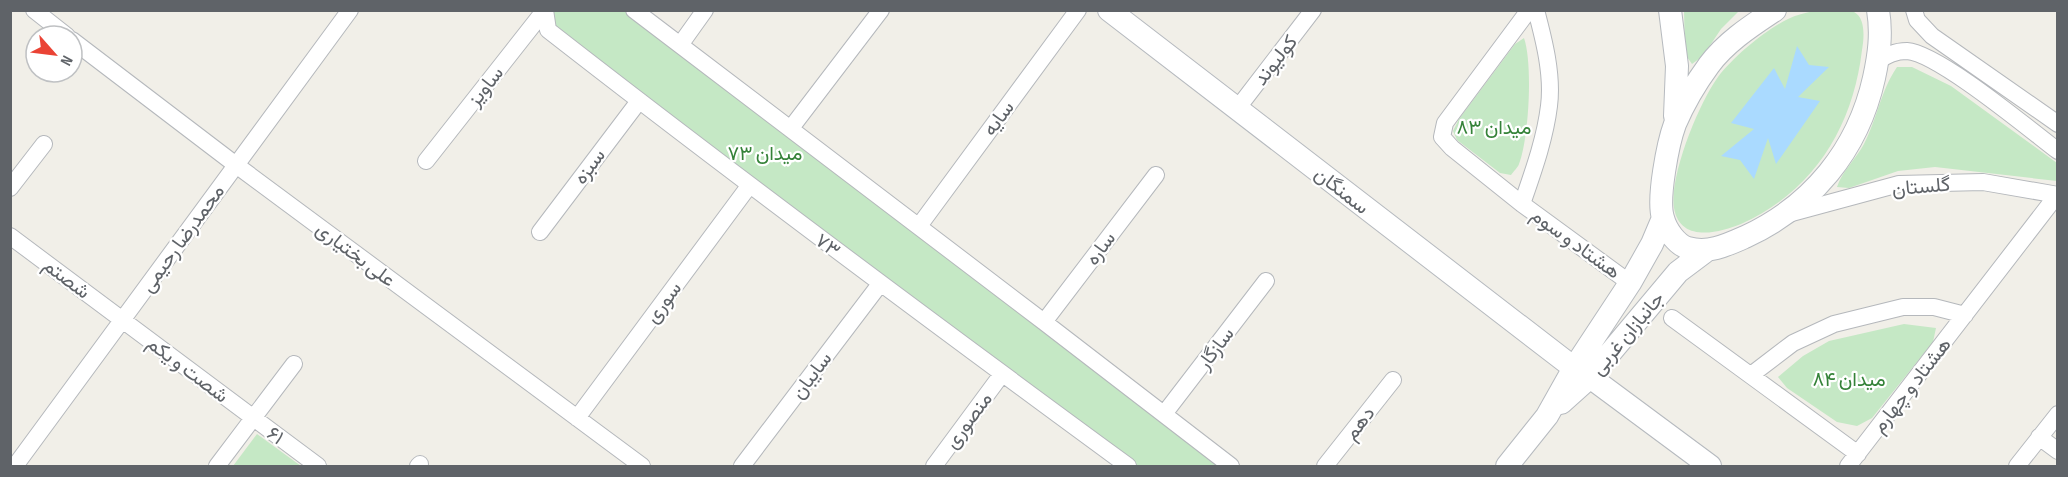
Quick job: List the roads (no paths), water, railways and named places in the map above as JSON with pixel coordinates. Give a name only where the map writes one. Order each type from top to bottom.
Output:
[{"type":"main road","name":"سمنگان","points":[[1109,10],[1582,373],[1710,466]]},
{"type":"main road","points":[[1670,10],[1677,66],[1674,127],[1665,168],[1663,218],[1675,240],[1687,248],[1706,251]]},
{"type":"main road","points":[[1674,127],[1688,96],[1710,63],[1733,40],[1774,10]]},
{"type":"main road","name":"جانبازان غربی","points":[[1507,466],[1582,373],[1678,272],[1706,251],[1736,241],[1787,214],[1834,167],[1853,138],[1865,109],[1880,45],[1878,11]]},
{"type":"main road","name":"جانبازان غربی","points":[[1582,373],[1652,244],[1663,218]]},
{"type":"street","points":[[34,10],[52,24]]},
{"type":"street","name":"محمدرضا رحیمی","points":[[15,466],[350,10]]},
{"type":"street","points":[[634,10],[1231,466]]},
{"type":"street","points":[[680,45],[705,10]]},
{"type":"street","points":[[791,128],[881,10]]},
{"type":"street","name":"سایه","points":[[919,226],[1078,10]]},
{"type":"street","name":"کولیوند","points":[[1237,109],[1312,10]]},
{"type":"street","name":"هشتاد و سوم","points":[[1529,10],[1444,123],[1442,137],[1452,148],[1522,204],[1630,283]]},
{"type":"street","name":"هشتاد و سوم","points":[[1522,204],[1539,154],[1550,105],[1547,54],[1536,10]]},
{"type":"street","points":[[1914,10],[1917,20],[1932,36],[2058,124]]},
{"type":"street","name":"۷۳","points":[[545,11],[548,30],[749,186],[1126,466]]},
{"type":"street","name":"ساویز","points":[[426,161],[545,11]]},
{"type":"street","name":"علی بختیاری","points":[[84,49],[637,465]]},
{"type":"street","points":[[1877,62],[1892,52],[1909,51],[1927,58],[1957,75],[2058,151]]},
{"type":"street","name":"سبزه","points":[[540,231],[639,101]]},
{"type":"street","points":[[10,189],[44,144]]},
{"type":"street","name":"ساره","points":[[1044,321],[1156,175]]},
{"type":"street","name":"گلستان","points":[[1787,214],[1899,184],[1983,182],[2057,195]]},
{"type":"street","name":"سوری","points":[[577,418],[749,186]]},
{"type":"street","name":"هشتاد و چهارم","points":[[1672,318],[1751,375],[1853,460],[2057,195]]},
{"type":"street","name":"شصتم","points":[[10,236],[123,320]]},
{"type":"street","name":"سازگار","points":[[1164,414],[1266,280]]},
{"type":"street","name":"سایبان","points":[[742,466],[880,284]]},
{"type":"street","name":"هشتاد و چهارم","points":[[1751,375],[1792,343],[1834,324],[1903,307],[1934,307],[1965,315]]},
{"type":"street","name":"شصت و یکم","points":[[123,320],[253,418]]},
{"type":"street","points":[[253,418],[294,364]]},
{"type":"street","name":"منصوری","points":[[934,466],[1002,374]]},
{"type":"street","name":"دهم","points":[[1325,466],[1393,380]]},
{"type":"street","points":[[2017,466],[2058,414]]},
{"type":"street","name":"۶۱","points":[[217,466],[253,418],[318,466]]},
{"type":"street","points":[[2039,437],[2058,451]]},
{"type":"water","points":[[1797,46],[1809,65],[1829,67],[1798,97],[1820,101],[1776,164],[1768,138],[1754,179],[1740,160],[1721,156],[1754,129],[1731,123],[1774,68],[1785,89]]},
{"type":"park label","name":"میدان ۸۳","points":[[1494,127]]},
{"type":"park label","name":"میدان ۷۳","points":[[765,153]]},
{"type":"park label","name":"میدان ۸۴","points":[[1849,379]]}]
